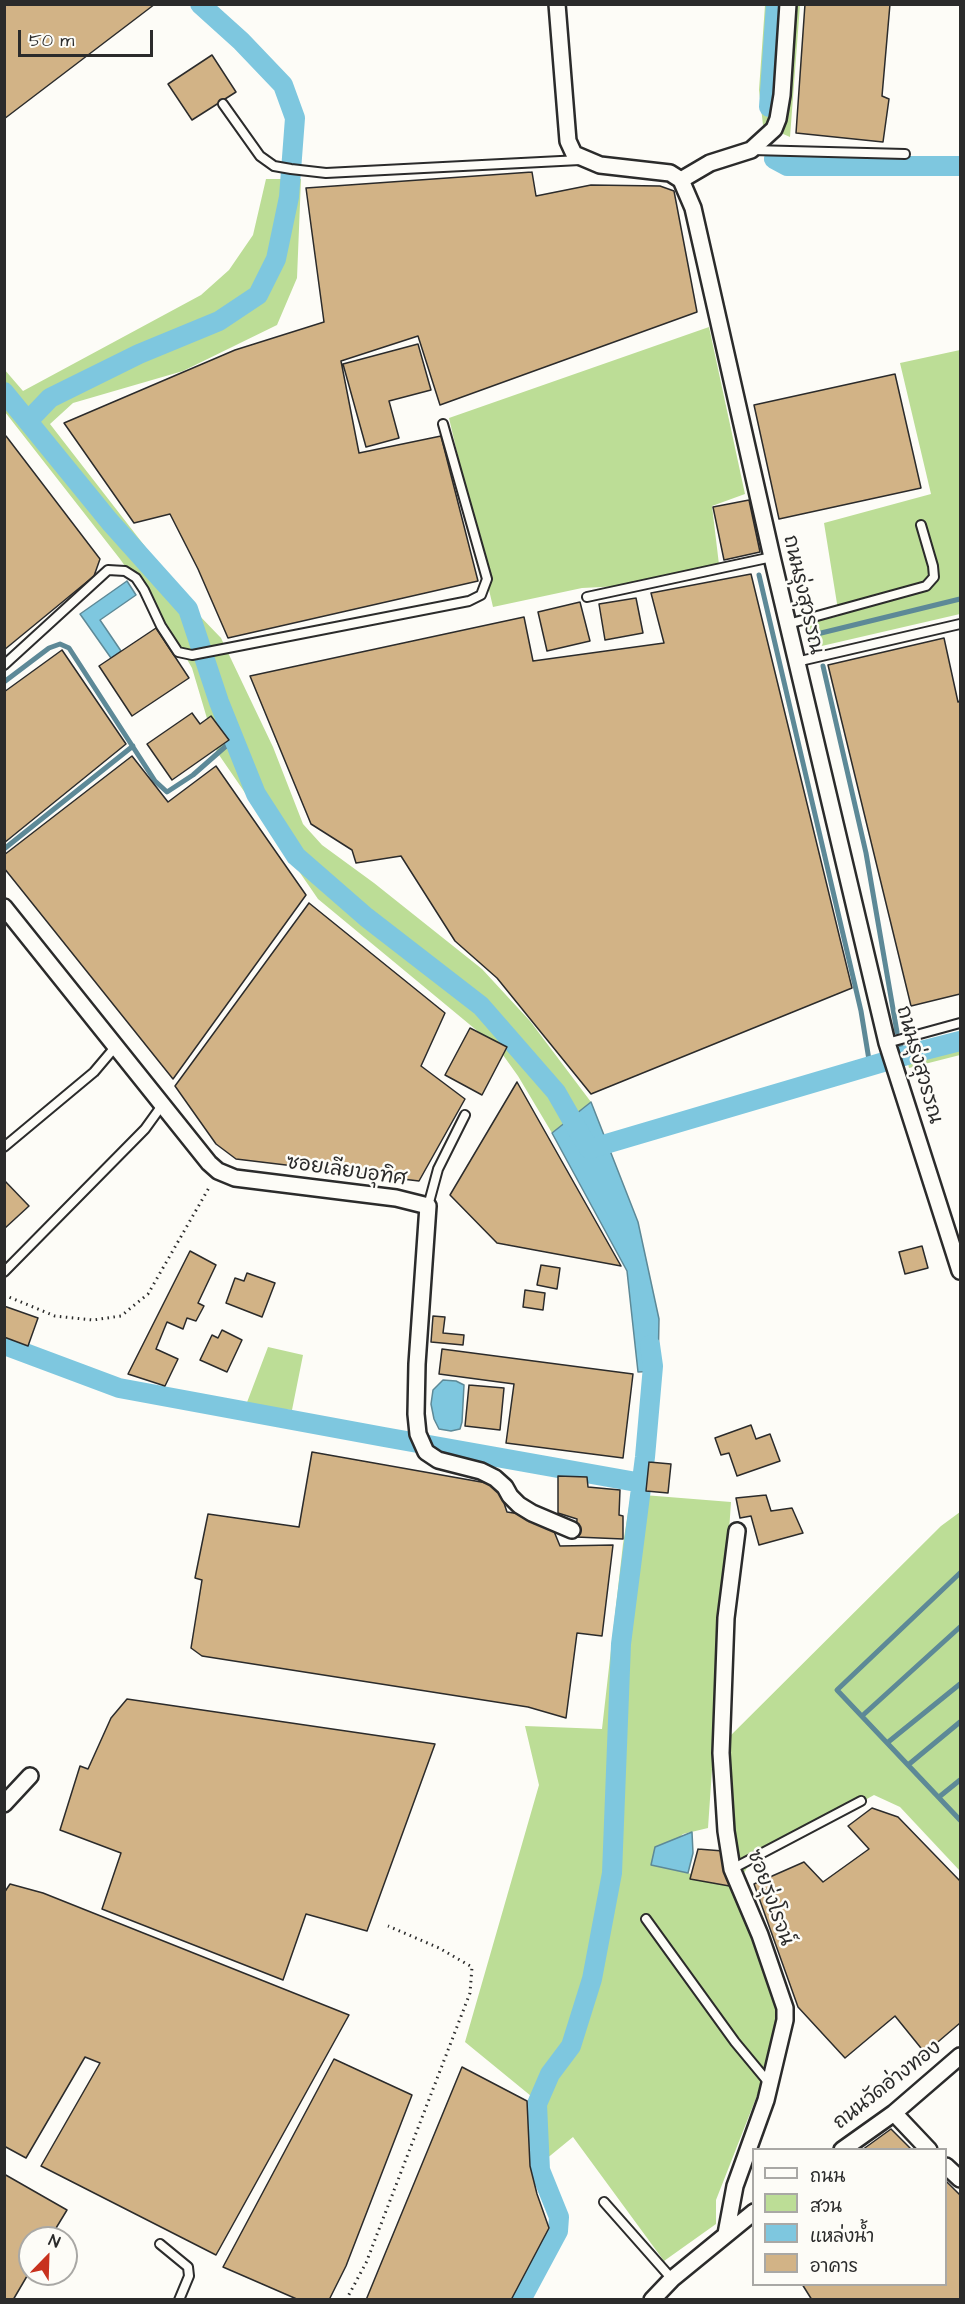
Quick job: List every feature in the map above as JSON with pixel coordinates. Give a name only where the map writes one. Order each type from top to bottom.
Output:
[{"type":"street","points":[[557,4],[568,141],[574,154],[586,160],[615,167],[670,173],[681,180],[710,163],[751,150],[774,129],[778,119],[788,4]]},
{"type":"street","name":"ถนนรุ่งสุวรรณ","points":[[681,180],[693,208],[796,662],[887,1044],[960,1271]]},
{"type":"street","points":[[4,907],[209,1163],[218,1171]]},
{"type":"street","name":"ซอยเลียบอุทิศ","points":[[218,1171],[235,1178],[385,1196],[428,1206],[417,1364],[418,1434],[426,1452],[438,1460],[481,1471],[495,1478],[505,1486],[510,1496],[519,1505],[572,1530]]},
{"type":"street","name":"ซอยรุ่งโรจน์","points":[[726,2234],[735,2186],[766,2100],[785,2020],[785,2008],[760,1935],[732,1869],[726,1831],[721,1753],[726,1618],[737,1531]]},
{"type":"street","points":[[4,1804],[30,1776]]},
{"type":"street","name":"ถนนวัดอ่างทอง","points":[[845,2148],[894,2113],[960,2056]]},
{"type":"street","points":[[894,2113],[927,2148]]},
{"type":"street","points":[[947,2168],[960,2179]]},
{"type":"street","points":[[652,2300],[672,2279],[752,2213]]},
{"type":"lane","points":[[223,104],[260,156],[274,166],[291,169],[326,173],[586,160]]},
{"type":"lane","points":[[751,150],[905,154]]},
{"type":"lane","points":[[4,665],[108,570],[125,571],[136,578],[161,626],[178,652],[192,656],[469,601],[481,595],[487,579],[442,424]]},
{"type":"lane","points":[[788,624],[926,586],[934,577],[921,525]]},
{"type":"lane","points":[[587,597],[772,557]]},
{"type":"lane","points":[[796,662],[960,624]]},
{"type":"lane","points":[[887,1044],[960,1023]]},
{"type":"lane","points":[[4,1148],[79,1086],[116,1046]]},
{"type":"lane","points":[[4,1272],[145,1129],[163,1104]]},
{"type":"lane","points":[[428,1206],[438,1169],[465,1115]]},
{"type":"lane","points":[[732,1869],[861,1801]]},
{"type":"lane","points":[[646,1918],[735,2042],[770,2084]]},
{"type":"lane","points":[[604,2202],[672,2279]]},
{"type":"lane","points":[[160,2244],[189,2267],[189,2276],[179,2300]]},
{"type":"path","points":[[4,1294],[55,1316],[93,1320],[121,1316],[148,1294],[218,1171]]},
{"type":"path","points":[[346,2300],[366,2263],[470,1993],[472,1966],[439,1948],[388,1926]]},
{"type":"green space","points":[[765,5],[800,5],[790,137],[763,125],[759,90]]},
{"type":"green space","points":[[266,179],[301,179],[297,278],[277,325],[183,371],[73,403],[50,424],[196,612],[221,638],[273,747],[303,824],[322,845],[374,883],[482,969],[530,1021],[591,1102],[552,1133],[518,1076],[498,1048],[318,899],[217,752],[192,668],[169,628],[120,559],[5,412],[4,369],[23,391],[201,295],[229,270],[253,235]]},
{"type":"green space","points":[[709,327],[745,494],[712,506],[720,573],[641,585],[582,588],[493,607],[449,418]]},
{"type":"green space","points":[[960,350],[960,614],[813,648],[806,624],[839,616],[824,523],[931,494],[900,363]]},
{"type":"green space","points":[[960,1031],[960,1055],[909,1068],[904,1046]]},
{"type":"green space","points":[[268,1347],[303,1355],[292,1410],[246,1405]]},
{"type":"green space","points":[[631,1494],[731,1502],[714,1752],[941,1526],[960,1512],[960,1871],[900,1807],[874,1795],[748,1866],[743,1875],[713,1755],[708,1828],[683,1834],[652,1865],[731,1883],[769,1979],[779,2014],[769,2065],[716,2200],[716,2224],[664,2261],[573,2137],[540,2164],[531,2096],[465,2042],[539,1785],[525,1726],[602,1729],[623,1544]]},
{"type":"water","points":[[127,581],[136,595],[100,620],[121,651],[111,658],[80,614]]},
{"type":"water","points":[[591,1102],[638,1222],[659,1319],[658,1371],[638,1372],[627,1271],[552,1133]]},
{"type":"water","points":[[443,1380],[456,1381],[464,1385],[460,1429],[451,1431],[439,1429],[434,1419],[431,1404],[433,1390]]},
{"type":"water","points":[[692,1832],[693,1853],[688,1873],[651,1865],[655,1847]]},
{"type":"building","points":[[4,4],[155,4],[4,119]]},
{"type":"building","points":[[805,4],[890,4],[882,96],[889,99],[883,142],[796,133]]},
{"type":"building","points":[[212,55],[236,92],[192,120],[168,84]]},
{"type":"building","points":[[532,172],[536,196],[591,185],[660,186],[674,191],[697,312],[440,405],[418,336],[341,361],[359,453],[441,436],[478,581],[228,638],[198,569],[170,514],[134,523],[64,423],[235,350],[324,322],[306,188]]},
{"type":"building","points":[[418,344],[431,390],[389,401],[399,438],[366,447],[343,364]]},
{"type":"building","points":[[895,374],[921,488],[779,519],[754,405]]},
{"type":"building","points":[[6,436],[100,559],[94,576],[4,650],[4,437]]},
{"type":"building","points":[[749,500],[760,552],[724,560],[713,507]]},
{"type":"building","points":[[751,574],[852,988],[591,1094],[497,978],[455,941],[401,856],[356,863],[352,850],[311,824],[250,676],[524,617],[533,661],[664,643],[651,593]]},
{"type":"building","points":[[636,598],[643,633],[605,640],[599,604]]},
{"type":"building","points":[[580,602],[590,641],[547,651],[538,612]]},
{"type":"building","points":[[156,628],[189,678],[132,716],[99,666]]},
{"type":"building","points":[[944,638],[958,702],[960,701],[960,994],[911,1006],[828,665]]},
{"type":"building","points":[[62,650],[126,744],[4,843],[4,692]]},
{"type":"building","points":[[192,713],[200,724],[211,716],[229,740],[172,780],[147,744]]},
{"type":"building","points":[[132,756],[168,802],[216,766],[306,895],[173,1079],[4,868],[4,855]]},
{"type":"building","points":[[309,903],[445,1013],[421,1066],[465,1099],[419,1181],[236,1159],[216,1144],[175,1086]]},
{"type":"building","points":[[470,1028],[507,1047],[482,1095],[445,1075]]},
{"type":"building","points":[[517,1082],[621,1266],[497,1243],[450,1195]]},
{"type":"building","points":[[4,1180],[29,1206],[4,1229]]},
{"type":"building","points":[[922,1246],[928,1268],[905,1274],[899,1252]]},
{"type":"building","points":[[190,1251],[216,1265],[198,1303],[204,1306],[196,1321],[187,1318],[183,1329],[167,1322],[156,1349],[178,1359],[165,1386],[128,1374]]},
{"type":"building","points":[[541,1265],[560,1268],[557,1289],[537,1285]]},
{"type":"building","points":[[247,1273],[275,1283],[262,1317],[226,1303],[235,1278],[244,1281]]},
{"type":"building","points":[[525,1290],[545,1293],[543,1310],[523,1307]]},
{"type":"building","points":[[4,1306],[38,1318],[28,1346],[4,1337]]},
{"type":"building","points":[[433,1316],[445,1317],[443,1333],[464,1335],[463,1345],[431,1342]]},
{"type":"building","points":[[222,1330],[242,1340],[227,1372],[200,1360],[212,1335],[218,1338]]},
{"type":"building","points":[[442,1349],[633,1374],[623,1458],[506,1443],[514,1384],[439,1374]]},
{"type":"building","points":[[469,1385],[504,1388],[500,1430],[465,1426]]},
{"type":"building","points":[[751,1425],[756,1439],[770,1434],[780,1461],[737,1476],[729,1453],[721,1455],[715,1438]]},
{"type":"building","points":[[312,1452],[498,1485],[507,1512],[527,1515],[531,1522],[551,1524],[560,1546],[613,1545],[602,1636],[577,1633],[566,1718],[528,1707],[202,1656],[191,1648],[202,1580],[195,1578],[208,1514],[299,1527]]},
{"type":"building","points":[[649,1462],[671,1464],[668,1493],[646,1491]]},
{"type":"building","points":[[558,1476],[587,1477],[588,1487],[620,1490],[619,1515],[623,1516],[623,1539],[576,1537],[577,1519],[558,1513]]},
{"type":"building","points":[[766,1495],[771,1511],[792,1508],[803,1533],[759,1545],[751,1516],[740,1518],[736,1498]]},
{"type":"building","points":[[127,1699],[435,1744],[367,1931],[306,1914],[283,1980],[102,1909],[121,1853],[60,1830],[80,1766],[88,1769],[111,1718]]},
{"type":"building","points":[[872,1808],[898,1817],[960,1881],[960,2023],[925,2053],[895,2016],[845,2058],[798,2007],[754,1884],[804,1862],[823,1882],[869,1849],[848,1826]]},
{"type":"building","points":[[698,1849],[723,1851],[735,1887],[690,1879]]},
{"type":"building","points":[[10,1884],[43,1893],[349,2015],[216,2255],[41,2166],[100,2063],[85,2057],[26,2158],[4,2146],[4,1893]]},
{"type":"building","points":[[334,2059],[412,2095],[346,2266],[329,2300],[299,2300],[223,2267]]},
{"type":"building","points":[[462,2067],[527,2101],[530,2166],[549,2228],[511,2300],[366,2300]]},
{"type":"building","points":[[891,2129],[910,2148],[865,2148]]},
{"type":"building","points":[[4,2174],[67,2210],[57,2226],[18,2226],[18,2286],[21,2286],[13,2300],[4,2300]]},
{"type":"building","points":[[947,2182],[960,2195],[960,2300],[812,2300],[803,2286],[947,2286]]},
{"type":"waterway","points":[[28,421],[50,398],[139,354],[219,321],[258,295],[276,259],[289,197],[295,118],[283,85],[241,41],[200,4]]},
{"type":"waterway","points":[[769,107],[776,4]]},
{"type":"waterway","points":[[774,159],[787,166],[960,166]]},
{"type":"waterway","points":[[4,392],[110,522],[188,609],[219,702],[256,794],[296,856],[366,917],[481,1006],[556,1092],[584,1141]]},
{"type":"waterway","points":[[759,575],[861,1011],[870,1066]]},
{"type":"waterway","points":[[813,635],[960,599]]},
{"type":"waterway","points":[[4,682],[49,648],[60,644],[69,648],[155,781],[167,792],[193,775],[234,739]]},
{"type":"waterway","points":[[823,666],[866,853],[897,1032]]},
{"type":"waterway","points":[[4,849],[133,746]]},
{"type":"waterway","points":[[589,1149],[960,1041]]},
{"type":"waterway","points":[[901,1046],[904,1056]]},
{"type":"waterway","points":[[4,1345],[119,1388],[642,1483]]},
{"type":"waterway","points":[[521,2300],[558,2231],[559,2217],[540,2170],[537,2104],[550,2074],[571,2046],[592,1979],[612,1873],[621,1644],[645,1457],[653,1366],[650,1345]]},
{"type":"waterway","points":[[960,1573],[837,1690],[960,1820]]},
{"type":"waterway","points":[[862,1716],[960,1627]]},
{"type":"waterway","points":[[887,1743],[960,1684]]},
{"type":"waterway","points":[[908,1765],[960,1722]]},
{"type":"waterway","points":[[939,1797],[960,1780]]}]
